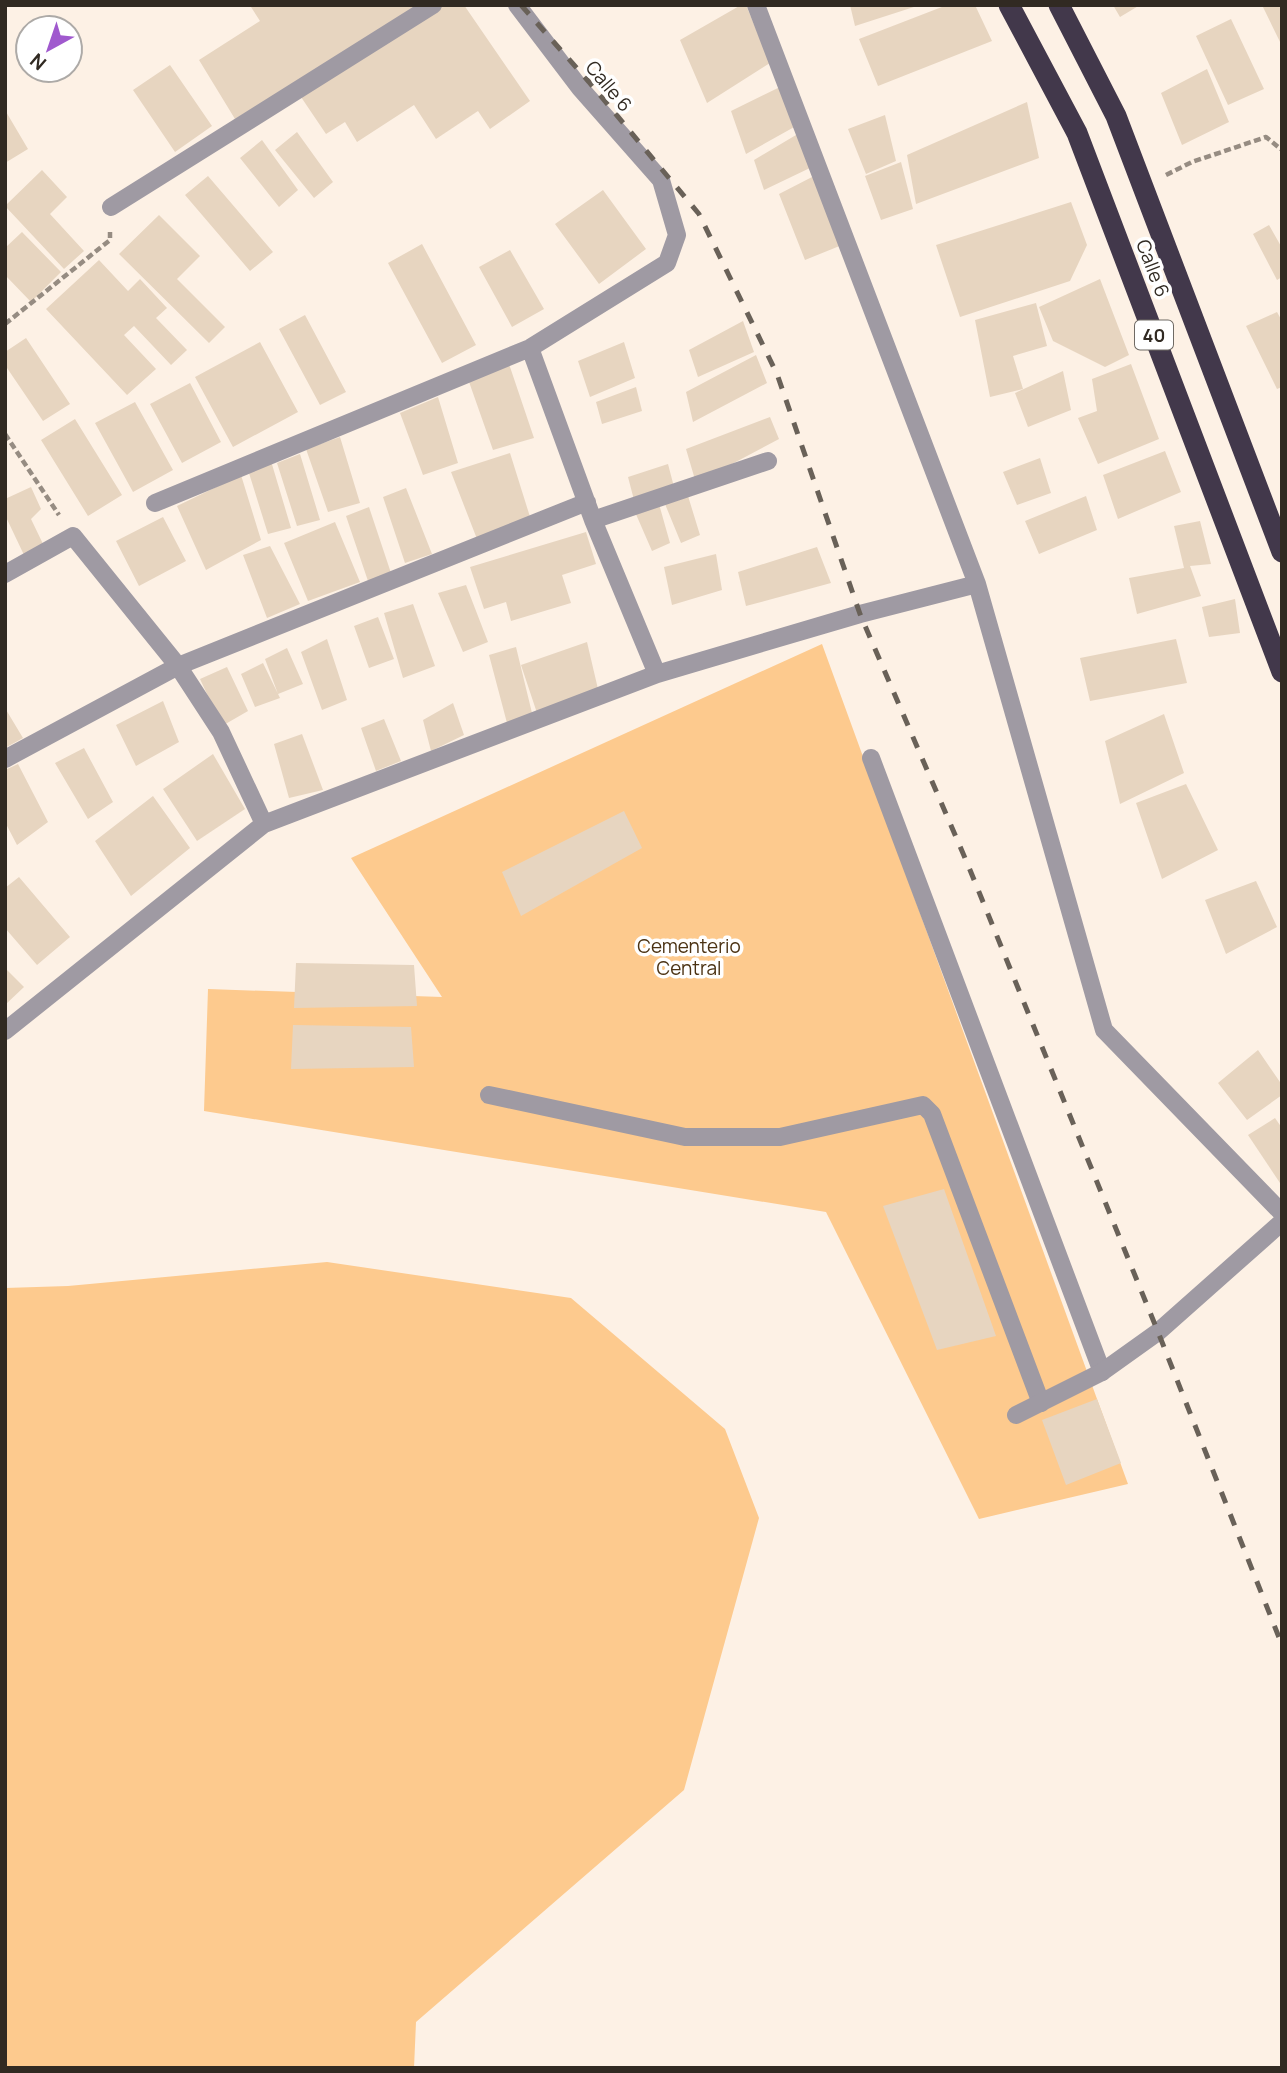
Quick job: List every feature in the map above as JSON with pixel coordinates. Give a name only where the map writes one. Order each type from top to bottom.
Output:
[{"type":"highway","name":"Calle 6","points":[[1009,5],[1077,133],[1282,672]]},
{"type":"highway","name":"Calle 6","points":[[1059,5],[1116,116],[1282,552]]},
{"type":"street","points":[[111,207],[433,5]]},
{"type":"street","name":"Calle 6","points":[[517,5],[580,88],[661,180],[677,235],[667,263],[530,348]]},
{"type":"street","points":[[756,5],[977,584],[1104,1030],[1282,1213]]},
{"type":"street","points":[[155,503],[530,348],[593,520],[657,674]]},
{"type":"street","points":[[593,520],[768,461]]},
{"type":"street","points":[[5,759],[178,666],[587,502]]},
{"type":"street","points":[[5,574],[73,536],[178,666],[221,732],[264,824]]},
{"type":"street","points":[[5,1031],[264,824],[657,674],[860,614],[977,584]]},
{"type":"street","points":[[871,758],[1102,1372]]},
{"type":"street","points":[[489,1095],[685,1138],[780,1137],[923,1105],[932,1114],[1041,1403]]},
{"type":"street","points":[[1016,1415],[1102,1372],[1158,1332],[1282,1222]]},
{"type":"path","points":[[1143,186],[1192,162],[1266,137],[1282,150]]},
{"type":"path","points":[[5,324],[110,240],[111,207]]},
{"type":"path","points":[[5,434],[73,536]]},
{"type":"green space","name":"Cementerio Central","points":[[822,644],[1128,1484],[979,1519],[826,1212],[204,1111],[208,989],[442,997],[351,858]]},
{"type":"green space","points":[[327,1262],[571,1298],[725,1429],[759,1518],[684,1790],[416,2022],[414,2068],[5,2068],[5,1288],[68,1286]]},
{"type":"building","points":[[417,5],[381,31],[235,119],[199,60],[260,21],[251,7]]},
{"type":"building","points":[[443,5],[464,5],[530,101],[490,129],[478,111],[436,139],[414,105],[357,142],[345,122],[326,134],[301,97]]},
{"type":"building","points":[[741,5],[746,5],[770,63],[707,103],[680,40]]},
{"type":"building","points":[[850,5],[917,5],[917,6],[855,26]]},
{"type":"building","points":[[947,5],[975,5],[992,41],[878,86],[859,39]]},
{"type":"building","points":[[1113,5],[1140,5],[1120,17]]},
{"type":"building","points":[[1262,5],[1282,5],[1282,46]]},
{"type":"building","points":[[1231,19],[1264,89],[1228,105],[1196,36]]},
{"type":"building","points":[[170,65],[212,126],[175,152],[133,90]]},
{"type":"building","points":[[1207,69],[1229,122],[1182,145],[1161,93]]},
{"type":"building","points":[[780,87],[796,126],[746,154],[731,111]]},
{"type":"building","points":[[1027,102],[1039,158],[916,204],[907,155]]},
{"type":"building","points":[[5,110],[28,149],[5,163]]},
{"type":"building","points":[[885,115],[896,161],[866,174],[848,129]]},
{"type":"building","points":[[297,132],[333,182],[314,198],[275,150]]},
{"type":"building","points":[[801,132],[812,167],[764,190],[754,160]]},
{"type":"building","points":[[262,140],[298,190],[279,207],[240,158]]},
{"type":"building","points":[[901,162],[913,209],[881,220],[865,176]]},
{"type":"building","points":[[42,170],[67,197],[50,214],[84,251],[64,269],[5,206]]},
{"type":"building","points":[[208,176],[273,252],[250,271],[185,195]]},
{"type":"building","points":[[814,176],[842,245],[805,260],[779,194]]},
{"type":"building","points":[[603,190],[646,249],[599,284],[555,224]]},
{"type":"building","points":[[1071,202],[1087,245],[1070,281],[960,317],[936,245]]},
{"type":"building","points":[[159,215],[200,256],[177,279],[225,327],[209,343],[119,254]]},
{"type":"building","points":[[1269,225],[1282,248],[1282,277],[1277,280],[1253,234]]},
{"type":"building","points":[[22,232],[61,272],[31,302],[5,275],[5,248]]},
{"type":"building","points":[[422,244],[476,345],[442,363],[388,263]]},
{"type":"building","points":[[510,250],[544,309],[512,327],[479,267]]},
{"type":"building","points":[[99,260],[128,291],[140,279],[167,308],[156,318],[187,350],[171,365],[134,326],[124,335],[156,369],[127,395],[46,309]]},
{"type":"building","points":[[1100,279],[1129,355],[1105,367],[1053,341],[1039,307]]},
{"type":"building","points":[[1036,303],[1047,346],[1013,356],[1023,389],[990,397],[975,320]]},
{"type":"building","points":[[1277,312],[1282,321],[1282,387],[1277,389],[1246,326]]},
{"type":"building","points":[[305,315],[346,392],[320,405],[279,329]]},
{"type":"building","points":[[743,321],[754,352],[698,377],[689,350]]},
{"type":"building","points":[[26,338],[70,404],[43,421],[5,365],[5,352]]},
{"type":"building","points":[[260,342],[298,412],[233,447],[195,377]]},
{"type":"building","points":[[624,342],[635,378],[590,397],[578,361]]},
{"type":"building","points":[[756,355],[767,383],[693,422],[686,392]]},
{"type":"building","points":[[509,364],[534,438],[493,450],[468,379]]},
{"type":"building","points":[[1131,364],[1159,439],[1098,464],[1078,418],[1097,411],[1092,379]]},
{"type":"building","points":[[1063,371],[1071,410],[1028,427],[1015,393]]},
{"type":"building","points":[[190,383],[221,442],[182,463],[150,404]]},
{"type":"building","points":[[636,387],[642,411],[602,424],[596,402]]},
{"type":"building","points":[[438,397],[458,463],[423,475],[400,413]]},
{"type":"building","points":[[135,402],[173,470],[133,492],[95,423]]},
{"type":"building","points":[[770,417],[779,439],[696,483],[686,449]]},
{"type":"building","points":[[75,419],[122,495],[88,516],[41,440]]},
{"type":"building","points":[[340,437],[360,503],[328,512],[306,449]]},
{"type":"building","points":[[1165,451],[1181,492],[1118,519],[1103,475]]},
{"type":"building","points":[[510,453],[531,520],[477,539],[451,472]]},
{"type":"building","points":[[300,454],[320,520],[297,526],[277,463]]},
{"type":"building","points":[[1040,458],[1051,493],[1017,505],[1003,472]]},
{"type":"building","points":[[271,461],[291,528],[268,534],[248,470]]},
{"type":"building","points":[[668,464],[674,487],[634,500],[628,477]]},
{"type":"building","points":[[241,475],[261,540],[206,570],[177,506]]},
{"type":"building","points":[[31,487],[41,509],[31,519],[44,546],[24,555],[5,515],[5,499]]},
{"type":"building","points":[[406,488],[432,554],[405,563],[383,497]]},
{"type":"building","points":[[688,496],[700,535],[681,543],[665,504]]},
{"type":"building","points":[[1086,496],[1097,530],[1039,554],[1025,521]]},
{"type":"building","points":[[659,504],[670,543],[652,551],[635,512]]},
{"type":"building","points":[[369,507],[391,573],[368,581],[346,516]]},
{"type":"building","points":[[163,517],[186,561],[139,586],[116,541]]},
{"type":"building","points":[[1200,521],[1211,564],[1190,566],[1201,596],[1137,614],[1129,578],[1184,568],[1174,526]]},
{"type":"building","points":[[335,522],[360,582],[308,601],[284,543]]},
{"type":"building","points":[[586,532],[596,564],[562,575],[571,603],[511,621],[506,602],[484,609],[470,567]]},
{"type":"building","points":[[270,546],[300,604],[267,618],[243,555]]},
{"type":"building","points":[[817,547],[831,583],[746,606],[738,572]]},
{"type":"building","points":[[716,554],[722,590],[672,605],[664,567]]},
{"type":"building","points":[[466,585],[488,642],[463,652],[438,593]]},
{"type":"building","points":[[1235,599],[1240,633],[1209,637],[1202,607]]},
{"type":"building","points":[[413,604],[435,666],[403,678],[384,613]]},
{"type":"building","points":[[378,617],[394,659],[369,668],[354,626]]},
{"type":"building","points":[[327,639],[347,700],[322,710],[301,652]]},
{"type":"building","points":[[1176,639],[1187,683],[1090,701],[1080,658]]},
{"type":"building","points":[[587,642],[598,689],[537,713],[521,665]]},
{"type":"building","points":[[516,647],[532,713],[507,723],[489,655]]},
{"type":"building","points":[[287,648],[303,684],[278,694],[265,659]]},
{"type":"building","points":[[263,663],[280,698],[255,707],[241,674]]},
{"type":"building","points":[[227,667],[248,711],[222,726],[200,679]]},
{"type":"building","points":[[163,701],[179,742],[136,766],[116,725]]},
{"type":"building","points":[[453,703],[464,735],[431,751],[423,720]]},
{"type":"building","points":[[5,708],[23,738],[5,748]]},
{"type":"building","points":[[1164,714],[1184,773],[1120,804],[1105,741]]},
{"type":"building","points":[[384,719],[401,761],[376,771],[361,728]]},
{"type":"building","points":[[302,734],[323,790],[289,798],[274,744]]},
{"type":"building","points":[[84,748],[113,802],[88,819],[55,763]]},
{"type":"building","points":[[213,754],[245,809],[197,841],[163,789]]},
{"type":"building","points":[[18,764],[48,822],[17,845],[5,822],[5,770]]},
{"type":"building","points":[[1186,784],[1218,850],[1162,879],[1136,803]]},
{"type":"building","points":[[153,796],[190,848],[131,896],[95,841]]},
{"type":"building","points":[[624,811],[642,848],[521,916],[502,872]]},
{"type":"building","points":[[19,877],[70,937],[37,965],[5,928],[5,888]]},
{"type":"building","points":[[1256,881],[1277,927],[1226,954],[1205,900]]},
{"type":"building","points":[[296,963],[414,965],[417,1006],[294,1008]]},
{"type":"building","points":[[5,968],[24,987],[5,1005]]},
{"type":"building","points":[[293,1025],[411,1027],[414,1067],[291,1069]]},
{"type":"building","points":[[1258,1050],[1282,1085],[1282,1095],[1247,1120],[1218,1083]]},
{"type":"building","points":[[1275,1118],[1282,1128],[1282,1186],[1248,1135]]},
{"type":"building","points":[[944,1189],[996,1336],[937,1350],[883,1206]]},
{"type":"building","points":[[1097,1399],[1121,1463],[1066,1485],[1042,1420]]},
{"type":"railway","points":[[521,5],[699,214],[777,374],[860,614],[968,865],[1282,1645]]}]
